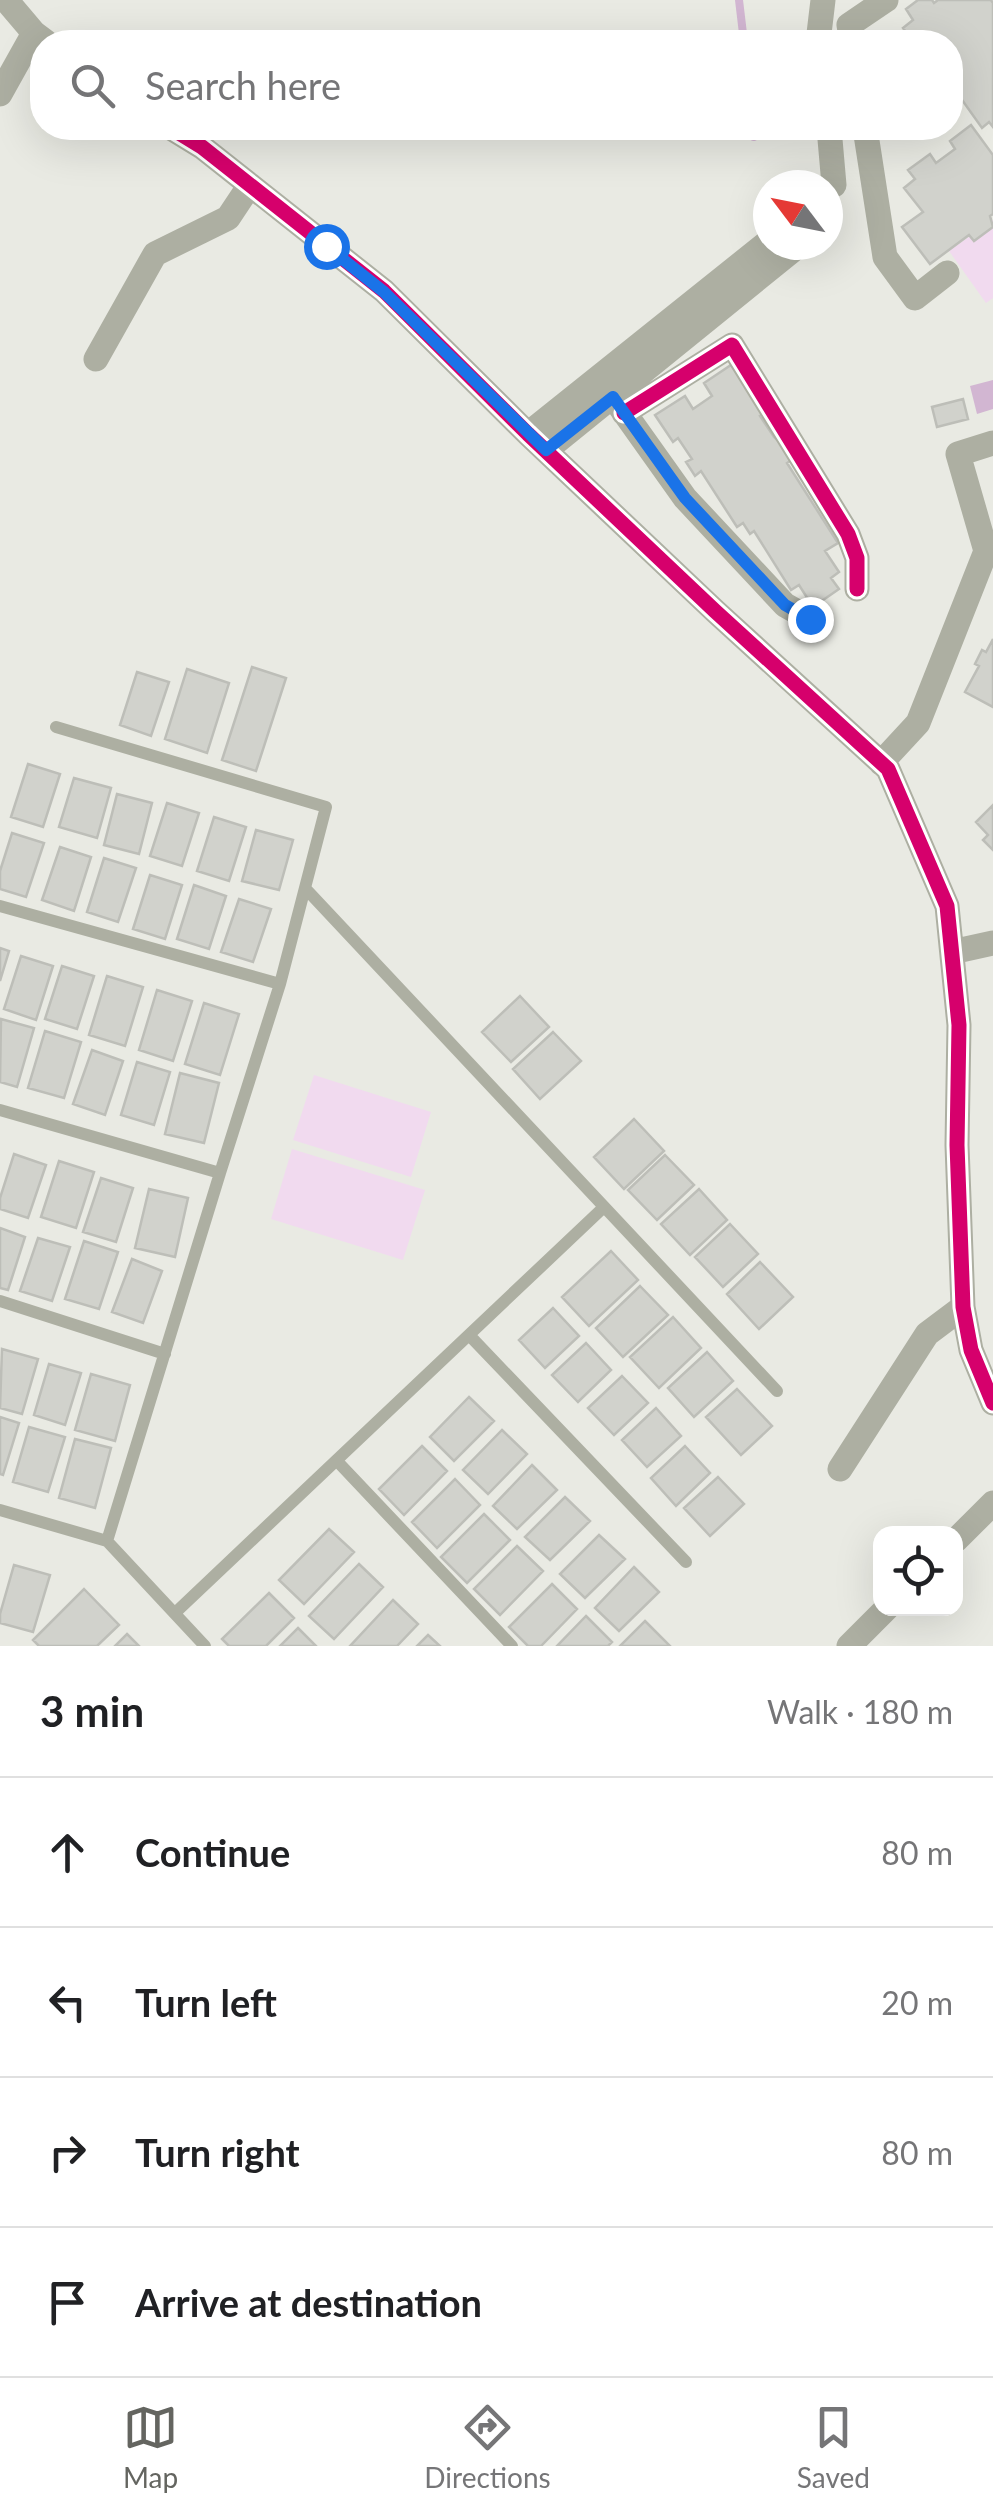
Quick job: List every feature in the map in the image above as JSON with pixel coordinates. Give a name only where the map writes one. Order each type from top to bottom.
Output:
[{"type":"street","points":[[6,0],[33,30]]},
{"type":"street","points":[[819,30],[823,0]]},
{"type":"street","points":[[850,30],[849,25],[886,0]]},
{"type":"street","points":[[0,94],[30,52]]},
{"type":"street","points":[[191,140],[384,292],[701,598],[888,769],[947,906],[959,1025],[963,1307],[971,1350],[993,1403]]},
{"type":"street","points":[[829,140],[830,170]]},
{"type":"street","points":[[867,140],[885,257],[915,298],[947,273]]},
{"type":"street","points":[[96,359],[155,254],[228,218],[250,185]]},
{"type":"street","points":[[537,442],[753,255]]},
{"type":"street","points":[[618,405],[782,260]]},
{"type":"street","points":[[537,442],[618,405],[732,344],[848,534],[858,558],[857,589]]},
{"type":"street","points":[[618,405],[685,498],[785,605],[810,619]]},
{"type":"street","points":[[881,763],[918,723],[986,572],[986,550],[958,454],[993,443]]},
{"type":"street","points":[[952,952],[993,943]]},
{"type":"street","points":[[840,1469],[927,1334],[963,1307]]},
{"type":"street","points":[[963,1533],[993,1503]]},
{"type":"street","points":[[849,1646],[879,1616]]},
{"type":"lane","points":[[56,727],[326,807],[280,984],[107,1541]]},
{"type":"lane","points":[[305,888],[777,1391]]},
{"type":"lane","points":[[0,906],[280,984]]},
{"type":"lane","points":[[0,1110],[220,1173]]},
{"type":"lane","points":[[175,1614],[604,1207]]},
{"type":"lane","points":[[0,1301],[165,1354]]},
{"type":"lane","points":[[470,1336],[686,1562]]},
{"type":"lane","points":[[337,1461],[512,1646]]},
{"type":"lane","points":[[0,1510],[107,1541],[205,1646]]},
{"type":"shaded area","points":[[993,220],[993,298],[986,303],[949,251]]},
{"type":"shaded area","points":[[993,380],[993,409],[977,414],[970,386]]},
{"type":"shaded area","points":[[314,1075],[431,1112],[411,1177],[293,1140]]},
{"type":"shaded area","points":[[292,1149],[425,1190],[403,1260],[271,1219]]},
{"type":"building","points":[[918,0],[991,0],[993,127],[989,122],[982,128],[963,101],[963,30],[904,30],[913,20],[906,9]]},
{"type":"building","points":[[971,125],[993,155],[993,227],[974,241],[969,235],[930,264],[902,227],[923,212],[904,188],[915,179],[908,170],[930,154],[936,163],[955,149],[950,141],[963,140],[963,131]]},
{"type":"building","points":[[731,365],[767,412],[760,416],[774,437],[796,457],[787,463],[838,543],[825,551],[839,572],[831,578],[839,589],[813,607],[799,585],[791,590],[754,531],[750,534],[743,523],[737,527],[701,471],[695,476],[686,462],[692,459],[678,438],[673,442],[655,415],[685,396],[693,409],[712,396],[704,383]]},
{"type":"building","points":[[963,399],[968,419],[937,427],[932,407]]},
{"type":"building","points":[[993,639],[993,707],[965,692],[979,666],[975,664],[982,650],[986,652]]},
{"type":"building","points":[[252,667],[286,678],[256,771],[222,760]]},
{"type":"building","points":[[187,669],[229,683],[207,753],[165,739]]},
{"type":"building","points":[[137,672],[169,682],[151,736],[120,725]]},
{"type":"building","points":[[28,764],[60,774],[43,827],[11,817]]},
{"type":"building","points":[[74,778],[111,788],[97,838],[59,827]]},
{"type":"building","points":[[117,794],[152,803],[139,854],[104,845]]},
{"type":"building","points":[[167,803],[199,813],[182,866],[150,856]]},
{"type":"building","points":[[993,805],[993,850],[983,840],[988,835],[976,822]]},
{"type":"building","points":[[214,817],[246,827],[229,881],[197,871]]},
{"type":"building","points":[[256,830],[293,840],[279,890],[242,881]]},
{"type":"building","points":[[12,833],[44,843],[26,897],[0,889],[0,871]]},
{"type":"building","points":[[60,847],[91,857],[74,911],[42,900]]},
{"type":"building","points":[[104,858],[136,868],[118,922],[87,912]]},
{"type":"building","points":[[150,875],[182,885],[165,939],[133,929]]},
{"type":"building","points":[[194,885],[226,896],[209,949],[177,939]]},
{"type":"building","points":[[239,899],[271,909],[253,962],[221,952]]},
{"type":"building","points":[[0,948],[9,951],[0,981]]},
{"type":"building","points":[[21,956],[53,966],[36,1020],[4,1009]]},
{"type":"building","points":[[62,966],[94,976],[77,1029],[45,1019]]},
{"type":"building","points":[[107,976],[143,987],[125,1046],[89,1035]]},
{"type":"building","points":[[157,990],[192,1001],[173,1061],[139,1050]]},
{"type":"building","points":[[520,996],[549,1027],[511,1062],[482,1032]]},
{"type":"building","points":[[204,1003],[239,1014],[220,1075],[185,1064]]},
{"type":"building","points":[[1,1019],[34,1028],[17,1087],[0,1082]]},
{"type":"building","points":[[45,1031],[81,1042],[64,1098],[28,1088]]},
{"type":"building","points":[[553,1032],[581,1061],[540,1099],[513,1069]]},
{"type":"building","points":[[92,1050],[123,1061],[105,1115],[73,1104]]},
{"type":"building","points":[[137,1062],[170,1072],[154,1125],[121,1115]]},
{"type":"building","points":[[180,1073],[219,1083],[204,1143],[165,1134]]},
{"type":"building","points":[[634,1119],[664,1151],[624,1189],[594,1157]]},
{"type":"building","points":[[14,1154],[46,1165],[28,1218],[0,1209]]},
{"type":"building","points":[[665,1155],[694,1185],[657,1220],[628,1190]]},
{"type":"building","points":[[59,1161],[94,1172],[76,1228],[41,1217]]},
{"type":"building","points":[[101,1178],[133,1188],[116,1242],[83,1232]]},
{"type":"building","points":[[149,1189],[188,1198],[175,1257],[135,1248]]},
{"type":"building","points":[[699,1189],[727,1220],[690,1255],[661,1224]]},
{"type":"building","points":[[730,1224],[758,1254],[723,1287],[695,1257]]},
{"type":"building","points":[[0,1228],[25,1237],[8,1290],[0,1288]]},
{"type":"building","points":[[38,1238],[70,1247],[52,1301],[20,1291]]},
{"type":"building","points":[[84,1241],[118,1252],[99,1309],[65,1299]]},
{"type":"building","points":[[611,1251],[638,1280],[589,1326],[562,1297]]},
{"type":"building","points":[[132,1259],[162,1271],[143,1323],[112,1312]]},
{"type":"building","points":[[760,1262],[793,1297],[759,1329],[727,1294]]},
{"type":"building","points":[[640,1286],[668,1315],[623,1357],[596,1328]]},
{"type":"building","points":[[553,1308],[579,1336],[545,1368],[519,1340]]},
{"type":"building","points":[[673,1317],[701,1348],[659,1388],[630,1357]]},
{"type":"building","points":[[586,1343],[611,1370],[578,1402],[552,1375]]},
{"type":"building","points":[[2,1349],[38,1359],[22,1414],[0,1408]]},
{"type":"building","points":[[707,1352],[733,1381],[694,1417],[668,1388]]},
{"type":"building","points":[[49,1364],[81,1373],[65,1425],[34,1415]]},
{"type":"building","points":[[91,1374],[130,1385],[115,1441],[75,1430]]},
{"type":"building","points":[[622,1376],[648,1403],[614,1435],[588,1408]]},
{"type":"building","points":[[737,1389],[772,1426],[741,1455],[706,1417]]},
{"type":"building","points":[[469,1397],[494,1421],[454,1461],[430,1437]]},
{"type":"building","points":[[656,1408],[681,1436],[647,1467],[622,1440]]},
{"type":"building","points":[[0,1417],[19,1423],[3,1475],[0,1474]]},
{"type":"building","points":[[29,1427],[65,1437],[48,1492],[13,1482]]},
{"type":"building","points":[[502,1430],[527,1454],[488,1494],[463,1470]]},
{"type":"building","points":[[75,1439],[111,1448],[95,1508],[59,1498]]},
{"type":"building","points":[[422,1446],[447,1471],[404,1515],[379,1489]]},
{"type":"building","points":[[685,1446],[710,1473],[676,1506],[651,1478]]},
{"type":"building","points":[[532,1465],[557,1490],[517,1529],[493,1506]]},
{"type":"building","points":[[718,1477],[744,1504],[710,1536],[684,1508]]},
{"type":"building","points":[[455,1479],[480,1505],[437,1548],[412,1522]]},
{"type":"building","points":[[565,1497],[590,1521],[550,1560],[525,1537]]},
{"type":"building","points":[[484,1514],[510,1540],[467,1583],[441,1557]]},
{"type":"building","points":[[329,1529],[354,1552],[304,1604],[279,1580]]},
{"type":"building","points":[[599,1535],[625,1559],[585,1598],[560,1574]]},
{"type":"building","points":[[517,1546],[543,1571],[500,1615],[474,1589]]},
{"type":"building","points":[[359,1564],[383,1587],[334,1639],[309,1616]]},
{"type":"building","points":[[14,1565],[50,1575],[33,1632],[0,1623]]},
{"type":"building","points":[[634,1567],[659,1592],[619,1631],[595,1608]]},
{"type":"building","points":[[552,1584],[577,1609],[541,1646],[528,1646],[509,1627]]},
{"type":"building","points":[[84,1589],[119,1625],[97,1646],[39,1646],[33,1640]]},
{"type":"building","points":[[269,1593],[294,1618],[266,1646],[229,1646],[222,1639]]},
{"type":"building","points":[[393,1600],[418,1624],[397,1646],[350,1646]]},
{"type":"building","points":[[586,1616],[612,1642],[608,1646],[557,1646]]},
{"type":"building","points":[[645,1621],[670,1646],[620,1646]]},
{"type":"building","points":[[298,1628],[316,1646],[280,1646]]},
{"type":"building","points":[[127,1634],[139,1646],[115,1646]]},
{"type":"building","points":[[428,1635],[440,1646],[417,1646]]},
{"type":"waterway","points":[[739,0],[743,30]]},
{"type":"cycle path","points":[[191,140],[384,291],[528,434],[888,769],[947,906],[959,1025],[957,1145],[963,1307],[971,1350],[993,1403]]},
{"type":"cycle path","points":[[624,413],[732,345],[848,534],[857,558],[857,589]]},
{"type":"route","points":[[326,246],[384,292],[546,450],[613,397],[685,498],[785,605],[810,619]]}]
